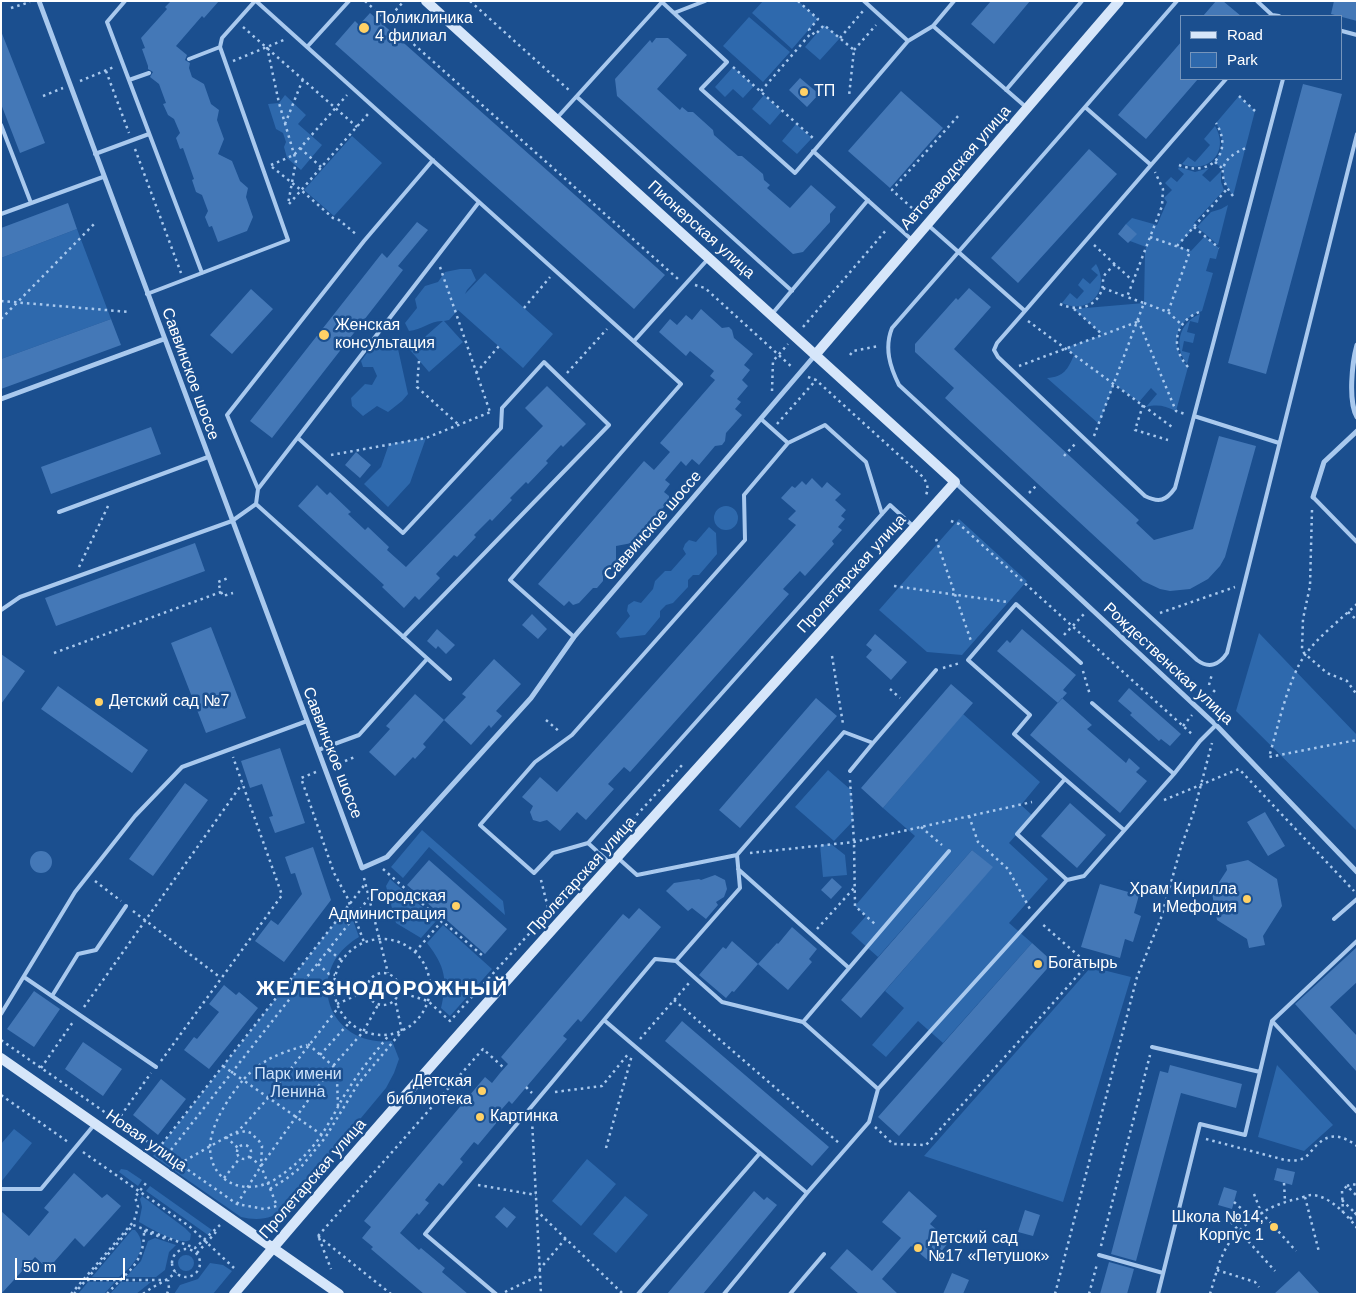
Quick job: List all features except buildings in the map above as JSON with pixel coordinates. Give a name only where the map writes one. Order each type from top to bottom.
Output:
[{"type":"main road","name":"Автозаводская улица","points":[[816,354],[1119,1]]},
{"type":"main road","name":"Пионерская улица","points":[[427,2],[955,482]]},
{"type":"main road","name":"Пролетарская улица","points":[[234,1294],[469,1024],[955,482]]},
{"type":"main road","name":"Новая улица","points":[[2,1059],[339,1294]]},
{"type":"street","name":"Саввинское шоссе","points":[[38,1],[362,868],[387,857],[531,698],[574,637],[816,354]]},
{"type":"street","points":[[1,399],[164,339]]},
{"type":"street","points":[[1357,345],[1353,404],[1357,417]]},
{"type":"street","points":[[1313,498],[1324,462],[1357,430]]},
{"type":"street","name":"Рождественская улица","points":[[955,482],[1216,725],[1357,872]]},
{"type":"lane","points":[[125,1],[107,22],[202,273]]},
{"type":"lane","points":[[147,294],[288,240],[220,48],[222,38],[255,1],[681,384],[510,580],[574,637]]},
{"type":"lane","points":[[307,47],[349,1]]},
{"type":"lane","points":[[674,13],[705,1]]},
{"type":"lane","points":[[864,1],[908,42]]},
{"type":"lane","points":[[556,120],[662,2],[727,62],[701,89],[795,173],[908,42],[933,26],[954,1]]},
{"type":"lane","points":[[1006,90],[1082,1]]},
{"type":"lane","points":[[1177,1],[892,328],[888,344],[888,354],[899,385],[1150,617],[1202,664],[1208,666],[1222,660],[1227,653],[1357,134]]},
{"type":"lane","points":[[1257,1],[1272,15]]},
{"type":"lane","points":[[933,26],[1027,109]]},
{"type":"lane","points":[[1343,31],[1357,35]]},
{"type":"lane","points":[[189,58],[220,48]]},
{"type":"lane","points":[[129,80],[149,73]]},
{"type":"lane","points":[[1225,80],[997,343],[994,350],[1010,369],[1082,437],[1145,496],[1154,501],[1163,500],[1170,496],[1175,488],[1284,80]]},
{"type":"lane","points":[[577,97],[792,291]]},
{"type":"lane","points":[[1085,107],[1151,165]]},
{"type":"lane","points":[[1,125],[31,203]]},
{"type":"lane","points":[[95,154],[149,134]]},
{"type":"lane","points":[[813,151],[914,241]]},
{"type":"lane","points":[[1,610],[20,597],[232,521],[256,504],[258,489],[227,415],[364,241],[433,160]]},
{"type":"lane","points":[[1,214],[103,177]]},
{"type":"lane","points":[[772,314],[868,200]]},
{"type":"lane","points":[[258,489],[479,202]]},
{"type":"lane","points":[[928,225],[1025,311]]},
{"type":"lane","points":[[634,341],[709,258]]},
{"type":"lane","points":[[298,438],[403,533],[502,428],[502,408],[544,362],[609,425],[403,637]]},
{"type":"lane","points":[[1194,416],[1279,442]]},
{"type":"lane","points":[[761,419],[788,443]]},
{"type":"lane","points":[[882,514],[866,462],[825,426],[788,443],[744,495],[746,540],[567,738],[535,762],[480,825],[534,873],[553,853],[588,843],[882,514],[890,505],[914,527]]},
{"type":"lane","points":[[59,512],[208,457]]},
{"type":"lane","points":[[1313,498],[1357,542]]},
{"type":"lane","points":[[256,504],[450,678]]},
{"type":"lane","points":[[1081,663],[1016,604],[968,660],[1030,715],[1014,734],[1124,830]]},
{"type":"lane","points":[[318,750],[359,735],[427,658]]},
{"type":"lane","points":[[850,771],[936,670]]},
{"type":"lane","points":[[1092,703],[1174,774]]},
{"type":"lane","points":[[1,1014],[87,875],[135,816],[182,766],[307,721]]},
{"type":"lane","points":[[724,1294],[807,1193],[869,1122],[878,1089],[1067,880],[1084,876],[1174,774],[1200,741],[1216,725]]},
{"type":"lane","points":[[588,843],[601,854],[638,875],[737,855],[844,732],[873,743]]},
{"type":"lane","points":[[1066,779],[1016,834],[1067,880]]},
{"type":"lane","points":[[802,1022],[949,852]]},
{"type":"lane","points":[[676,961],[740,888],[737,855]]},
{"type":"lane","points":[[738,869],[849,968]]},
{"type":"lane","points":[[1334,919],[1357,898]]},
{"type":"lane","points":[[52,996],[78,954],[96,950],[126,906]]},
{"type":"lane","points":[[1158,1294],[1200,1124],[1245,1135],[1272,1021],[1357,941]]},
{"type":"lane","points":[[496,1294],[424,1234],[655,959],[676,961],[722,1002],[802,1022],[878,1089]]},
{"type":"lane","points":[[24,977],[156,1067]]},
{"type":"lane","points":[[604,1020],[807,1193]]},
{"type":"lane","points":[[1272,1021],[1357,1112]]},
{"type":"lane","points":[[1152,1047],[1260,1072]]},
{"type":"lane","points":[[1,1189],[41,1189],[96,1124]]},
{"type":"lane","points":[[638,1294],[760,1153]]},
{"type":"lane","points":[[790,1294],[824,1254]]},
{"type":"lane","points":[[1099,1255],[1163,1273]]},
{"type":"path","points":[[11,8],[31,1]]},
{"type":"path","points":[[365,1],[677,278],[705,288],[800,374],[816,380],[923,477],[928,490],[924,497]]},
{"type":"path","points":[[387,20],[404,1]]},
{"type":"path","points":[[470,1],[577,97]]},
{"type":"path","points":[[798,1],[818,19],[809,30],[815,35],[824,25],[854,50]]},
{"type":"path","points":[[840,38],[868,5]]},
{"type":"path","points":[[847,112],[854,50],[882,18]]},
{"type":"path","points":[[237,21],[356,127]]},
{"type":"path","points":[[760,92],[812,32]]},
{"type":"path","points":[[226,64],[295,36]]},
{"type":"path","points":[[267,47],[278,103],[296,161],[288,204]]},
{"type":"path","points":[[727,62],[819,144]]},
{"type":"path","points":[[43,96],[123,64]]},
{"type":"path","points":[[106,71],[183,280]]},
{"type":"path","points":[[285,124],[303,79]]},
{"type":"path","points":[[353,89],[294,155],[270,166],[364,241]]},
{"type":"path","points":[[1239,96],[1255,111]]},
{"type":"path","points":[[279,214],[374,107]]},
{"type":"path","points":[[912,208],[892,190],[959,115]]},
{"type":"path","points":[[1179,165],[1195,170],[1214,162],[1220,154],[1223,139],[1216,123]]},
{"type":"path","points":[[300,148],[322,167]]},
{"type":"path","points":[[1233,196],[1224,182],[1223,169],[1230,157],[1246,148]]},
{"type":"path","points":[[1214,162],[1223,169]]},
{"type":"path","points":[[1127,297],[1162,206],[1162,189],[1151,165]]},
{"type":"path","points":[[1177,246],[1227,189]]},
{"type":"path","points":[[795,336],[893,222]]},
{"type":"path","points":[[1,319],[94,223]]},
{"type":"path","points":[[1194,226],[1219,248]]},
{"type":"path","points":[[1150,237],[1190,251],[1168,312]]},
{"type":"path","points":[[1087,239],[1133,281]]},
{"type":"path","points":[[437,258],[490,412]]},
{"type":"path","points":[[1074,309],[1093,303],[1098,298],[1103,288],[1104,277],[1115,264]]},
{"type":"path","points":[[524,308],[556,271]]},
{"type":"path","points":[[1103,288],[1168,312],[1182,325]]},
{"type":"path","points":[[1,301],[128,312]]},
{"type":"path","points":[[1091,445],[1144,303]]},
{"type":"path","points":[[1060,304],[1074,309],[1102,334]]},
{"type":"path","points":[[1188,367],[1182,360],[1176,345],[1177,336],[1182,325],[1189,317],[1202,311]]},
{"type":"path","points":[[1021,316],[1172,427]]},
{"type":"path","points":[[1138,321],[1176,412],[1194,416]]},
{"type":"path","points":[[1010,369],[1138,321]]},
{"type":"path","points":[[562,380],[613,322]]},
{"type":"path","points":[[850,355],[853,351],[888,344]]},
{"type":"path","points":[[476,373],[499,346]]},
{"type":"path","points":[[419,361],[416,387],[458,424]]},
{"type":"path","points":[[773,429],[816,380]]},
{"type":"path","points":[[1142,405],[1135,430],[1168,440]]},
{"type":"path","points":[[322,459],[333,453],[426,438],[502,408]]},
{"type":"path","points":[[1064,456],[1082,437]]},
{"type":"path","points":[[1023,500],[1038,484]]},
{"type":"path","points":[[73,578],[115,492]]},
{"type":"path","points":[[1313,498],[1310,586],[1301,646],[1305,654],[1327,673],[1347,681],[1357,695]]},
{"type":"path","points":[[951,521],[960,524],[1200,741]]},
{"type":"path","points":[[936,539],[975,652]]},
{"type":"path","points":[[228,578],[218,582],[221,592],[223,596],[233,592]]},
{"type":"path","points":[[1150,617],[1244,585]]},
{"type":"path","points":[[894,586],[1016,604]]},
{"type":"path","points":[[54,653],[221,592]]},
{"type":"path","points":[[1357,604],[1305,654],[1294,676],[1269,756],[1357,740]]},
{"type":"path","points":[[1058,642],[1090,607]]},
{"type":"path","points":[[1348,612],[1357,620]]},
{"type":"path","points":[[832,656],[844,732]]},
{"type":"path","points":[[936,670],[968,660]]},
{"type":"path","points":[[1081,663],[1092,703]]},
{"type":"path","points":[[890,689],[907,704]]},
{"type":"path","points":[[546,720],[567,738]]},
{"type":"path","points":[[1055,1294],[1137,977],[1161,918],[1181,847],[1194,811],[1216,725]]},
{"type":"path","points":[[117,1121],[282,895],[230,749]]},
{"type":"path","points":[[357,756],[301,778],[334,873],[364,942]]},
{"type":"path","points":[[399,992],[428,1001],[450,1021],[686,760]]},
{"type":"path","points":[[1143,809],[1239,769],[1357,894]]},
{"type":"path","points":[[850,771],[855,906],[881,930]]},
{"type":"path","points":[[41,1068],[242,784]]},
{"type":"path","points":[[737,855],[854,842],[1048,798]]},
{"type":"path","points":[[869,1122],[893,1144],[926,1145],[1088,964],[1034,917],[1008,869],[978,842],[969,816]]},
{"type":"path","points":[[920,827],[949,852]]},
{"type":"path","points":[[376,863],[483,956]]},
{"type":"path","points":[[362,868],[388,973]]},
{"type":"path","points":[[538,869],[549,912]]},
{"type":"path","points":[[87,875],[221,978]]},
{"type":"path","points":[[158,1149],[366,883]]},
{"type":"path","points":[[812,935],[855,887]]},
{"type":"path","points":[[167,1156],[369,898]]},
{"type":"path","points":[[415,952],[442,920]]},
{"type":"path","points":[[270,1189],[286,1180],[325,1138],[358,1084],[402,1031],[416,1021],[428,1001],[430,979],[424,963],[415,952],[393,940],[379,938],[352,948],[341,961],[335,975],[334,992],[338,1006],[349,1022],[363,1032],[373,1035],[389,1035],[402,1031]]},
{"type":"path","points":[[329,950],[341,961]]},
{"type":"path","points":[[318,964],[329,974],[335,975]]},
{"type":"path","points":[[378,973],[388,973],[398,982],[399,992],[395,1000],[386,1005],[378,1005],[371,1001],[366,991],[369,980],[378,973]]},
{"type":"path","points":[[179,1164],[236,1133],[268,1098],[338,1006],[366,991]]},
{"type":"path","points":[[395,1000],[402,1031]]},
{"type":"path","points":[[674,1000],[846,1148]]},
{"type":"path","points":[[237,1204],[260,1166],[296,1116],[333,1066],[363,1032],[378,1005]]},
{"type":"path","points":[[320,1055],[349,1022]]},
{"type":"path","points":[[308,1044],[268,1058],[243,1080],[220,1114],[210,1147],[214,1163],[224,1178],[239,1187],[248,1188],[268,1184],[295,1165],[322,1135],[355,1079],[389,1035]]},
{"type":"path","points":[[1,1040],[237,1204],[264,1209],[277,1206],[260,1166],[250,1157]]},
{"type":"path","points":[[308,1044],[333,1066],[337,1080],[338,1106]]},
{"type":"path","points":[[606,1148],[634,1046]]},
{"type":"path","points":[[1089,1294],[1152,1047]]},
{"type":"path","points":[[318,1236],[483,1049],[504,1068]]},
{"type":"path","points":[[223,1066],[322,1135]]},
{"type":"path","points":[[1,1095],[189,1226],[234,1268]]},
{"type":"path","points":[[525,1114],[532,1121],[541,1294]]},
{"type":"path","points":[[236,1133],[251,1133],[260,1141],[262,1146],[260,1166]]},
{"type":"path","points":[[1197,1137],[1294,1161],[1309,1154],[1319,1142],[1326,1138],[1342,1137],[1357,1146]]},
{"type":"path","points":[[226,1138],[238,1148]]},
{"type":"path","points":[[238,1148],[244,1145],[248,1146],[251,1153],[250,1157]]},
{"type":"path","points":[[238,1148],[237,1155],[240,1158],[245,1160],[250,1157]]},
{"type":"path","points":[[224,1178],[240,1158]]},
{"type":"path","points":[[85,1280],[133,1222],[138,1207],[135,1197],[146,1183]]},
{"type":"path","points":[[467,1183],[536,1195]]},
{"type":"path","points":[[1284,1183],[1285,1201]]},
{"type":"path","points":[[1343,1213],[1342,1191],[1352,1184],[1357,1185]]},
{"type":"path","points":[[1347,1186],[1357,1196]]},
{"type":"path","points":[[1254,1194],[1261,1212],[1296,1251]]},
{"type":"path","points":[[1210,1294],[1226,1248],[1239,1231],[1261,1212],[1285,1201],[1311,1195],[1325,1199],[1350,1219],[1357,1228]]},
{"type":"path","points":[[1305,1197],[1320,1252]]},
{"type":"path","points":[[1341,1199],[1356,1214],[1350,1219]]},
{"type":"path","points":[[1234,1202],[1252,1219]]},
{"type":"path","points":[[536,1210],[623,1294]]},
{"type":"path","points":[[197,1253],[228,1216]]},
{"type":"path","points":[[133,1222],[144,1232],[193,1250],[197,1253],[201,1260],[197,1272],[187,1277],[182,1276],[176,1272],[172,1265],[175,1254],[183,1248],[193,1250]]},
{"type":"path","points":[[1231,1222],[1275,1271]]},
{"type":"path","points":[[73,1294],[133,1225],[195,1248],[216,1232]]},
{"type":"path","points":[[107,1294],[139,1260],[144,1250],[144,1232]]},
{"type":"path","points":[[318,1236],[331,1270]]},
{"type":"path","points":[[318,1236],[391,1294]]},
{"type":"path","points":[[539,1270],[566,1238]]},
{"type":"path","points":[[1217,1270],[1254,1282],[1259,1286]]},
{"type":"path","points":[[144,1294],[151,1288],[168,1280],[176,1272]]},
{"type":"path","points":[[500,1294],[540,1276]]},
{"type":"path","points":[[85,1280],[168,1280]]},
{"type":"path","points":[[167,1294],[169,1288],[168,1280]]},
{"type":"green space","points":[[763,1],[798,1],[818,19],[792,49],[752,13]]},
{"type":"green space","points":[[749,17],[790,52],[763,82],[723,46]]},
{"type":"green space","points":[[824,25],[840,38],[820,60],[805,47]]},
{"type":"green space","points":[[733,67],[754,86],[743,98],[733,89],[725,97],[715,87]]},
{"type":"green space","points":[[285,95],[306,115],[298,124],[322,145],[301,170],[287,158],[284,147],[286,142],[283,133],[276,129],[268,104],[279,103]]},
{"type":"green space","points":[[764,95],[782,111],[770,125],[752,109]]},
{"type":"green space","points":[[1239,96],[1255,111],[1233,196],[1224,182],[1223,169],[1214,162],[1222,148],[1221,133],[1216,123]]},
{"type":"green space","points":[[796,124],[812,138],[797,154],[782,141]]},
{"type":"green space","points":[[1215,126],[1220,144],[1214,158],[1201,166],[1192,167],[1182,164],[1188,157],[1195,162],[1210,145],[1204,139]]},
{"type":"green space","points":[[352,136],[382,163],[334,216],[304,190]]},
{"type":"green space","points":[[1179,167],[1195,172],[1209,168],[1202,175],[1210,182],[1221,171],[1221,182],[1224,190],[1194,223],[1197,224],[1178,246],[1191,251],[1205,236],[1219,248],[1216,259],[1210,258],[1206,271],[1213,273],[1202,311],[1186,321],[1178,334],[1178,351],[1188,367],[1176,411],[1161,406],[1146,407],[1157,394],[1151,388],[1139,402],[1114,384],[1099,424],[1047,378],[1058,376],[1070,364],[1074,355],[1065,348],[1102,335],[1074,309],[1144,303],[1146,247],[1130,241],[1126,224],[1132,218],[1157,225],[1167,202],[1164,198],[1172,190],[1165,183],[1171,177],[1177,182],[1184,174],[1178,169]]},
{"type":"green space","points":[[1228,205],[1218,245],[1197,227],[1211,212]]},
{"type":"green space","points":[[77,229],[111,319],[1,359],[1,258]]},
{"type":"green space","points":[[1096,264],[1101,282],[1095,298],[1081,306],[1062,303],[1070,293],[1077,299],[1084,291],[1078,285],[1083,278],[1090,284],[1098,275],[1091,269]]},
{"type":"green space","points":[[471,269],[476,280],[465,294],[485,273],[553,334],[523,368],[458,310],[449,320],[444,321],[463,342],[429,372],[410,350],[443,321],[434,322],[409,331],[405,323],[417,308],[415,299],[425,286],[438,282],[445,272]]},
{"type":"green space","points":[[1200,314],[1198,323],[1190,321],[1187,332],[1195,334],[1193,343],[1184,341],[1182,351],[1190,353],[1187,364],[1180,350],[1180,336],[1187,323]]},
{"type":"green space","points":[[388,341],[398,349],[408,394],[388,412],[377,406],[363,416],[352,406],[351,398],[365,384],[372,385],[377,376],[373,367],[363,367],[361,361],[375,342]]},
{"type":"green space","points":[[426,438],[410,483],[388,507],[364,484],[381,467],[389,444]]},
{"type":"green space","points":[[726,506],[735,509],[738,518],[735,527],[726,530],[717,527],[714,518],[717,509]]},
{"type":"green space","points":[[959,519],[1027,581],[962,655],[927,652],[879,610]]},
{"type":"green space","points":[[709,527],[716,533],[717,554],[699,575],[693,575],[688,580],[688,587],[673,603],[666,605],[660,611],[660,617],[645,635],[620,638],[616,633],[630,616],[627,611],[628,605],[634,601],[641,603],[653,589],[655,581],[665,571],[671,571],[686,554],[683,549],[685,544],[689,540],[696,542]]},
{"type":"green space","points":[[1259,633],[1357,735],[1357,831],[1236,711]]},
{"type":"green space","points":[[963,714],[1040,782],[1021,805],[1033,816],[1009,843],[1048,879],[1009,923],[1032,943],[943,1043],[918,1021],[886,1057],[872,1045],[904,1008],[885,991],[992,867],[972,850],[878,957],[851,933],[866,916],[855,906],[915,836],[883,808]]},
{"type":"green space","points":[[828,770],[851,790],[853,821],[834,841],[795,807]]},
{"type":"green space","points":[[422,830],[503,901],[505,915],[429,847],[403,878],[391,867]]},
{"type":"green space","points":[[831,844],[845,855],[847,875],[823,877],[820,845]]},
{"type":"green space","points":[[390,879],[437,920],[421,938],[396,923],[386,886]]},
{"type":"green space","name":"Парк имени Ленина","points":[[348,906],[359,937],[341,951],[331,968],[327,986],[330,1004],[338,1020],[351,1032],[370,1040],[392,1041],[399,1059],[386,1088],[286,1208],[271,1217],[253,1219],[241,1217],[153,1156]]},
{"type":"green space","points":[[443,925],[492,969],[450,1016],[441,1008],[444,981],[441,966],[427,943]]},
{"type":"green space","points":[[1091,967],[1131,977],[1063,1202],[924,1156]]},
{"type":"green space","points":[[1277,1065],[1333,1125],[1304,1151],[1258,1137]]},
{"type":"green space","points":[[14,1129],[32,1143],[1,1182],[1,1144]]},
{"type":"green space","points":[[587,1159],[616,1184],[581,1226],[552,1201]]},
{"type":"green space","points":[[121,1169],[127,1170],[142,1180],[138,1186],[119,1172]]},
{"type":"green space","points":[[150,1186],[212,1230],[208,1235],[146,1191]]},
{"type":"green space","points":[[142,1196],[185,1228],[191,1234],[190,1240],[179,1241],[172,1239],[139,1222],[142,1207],[140,1199]]},
{"type":"green space","points":[[625,1196],[648,1215],[616,1253],[593,1234]]},
{"type":"green space","points":[[132,1230],[135,1230],[139,1236],[141,1249],[130,1267],[119,1277],[92,1277]]},
{"type":"green space","points":[[155,1238],[176,1245],[169,1252],[165,1270],[156,1277],[126,1277],[141,1261],[148,1241]]},
{"type":"green space","points":[[183,1255],[189,1255],[194,1260],[192,1269],[183,1271],[178,1266],[178,1260]]},
{"type":"green space","points":[[210,1263],[223,1265],[232,1271],[213,1294],[174,1294],[180,1285],[198,1279]]},
{"type":"green space","points":[[88,1282],[115,1282],[104,1294],[78,1294]]},
{"type":"green space","points":[[121,1282],[151,1282],[136,1294],[110,1294]]},
{"type":"place","name":"Поликлиника 4 филиал","points":[[364,28]]},
{"type":"place","name":"ТП","points":[[804,92]]},
{"type":"place","name":"Женская консультация","points":[[324,335]]},
{"type":"place","name":"Детский сад №7","points":[[99,702]]},
{"type":"place","name":"Храм Кирилла и Мефодия","points":[[1247,899]]},
{"type":"place","name":"Городская Администрация","points":[[456,906]]},
{"type":"place","name":"Богатырь","points":[[1038,964]]},
{"type":"place","name":"Детская библиотека","points":[[482,1091]]},
{"type":"place","name":"Картинка","points":[[480,1117]]},
{"type":"place","name":"Школа №14, Корпус 1","points":[[1274,1227]]},
{"type":"place","name":"Детский сад №17 «Петушок»","points":[[918,1248]]},
{"type":"district","name":"ЖЕЛЕЗНОДОРОЖНЫЙ","points":[[382,989]]}]
